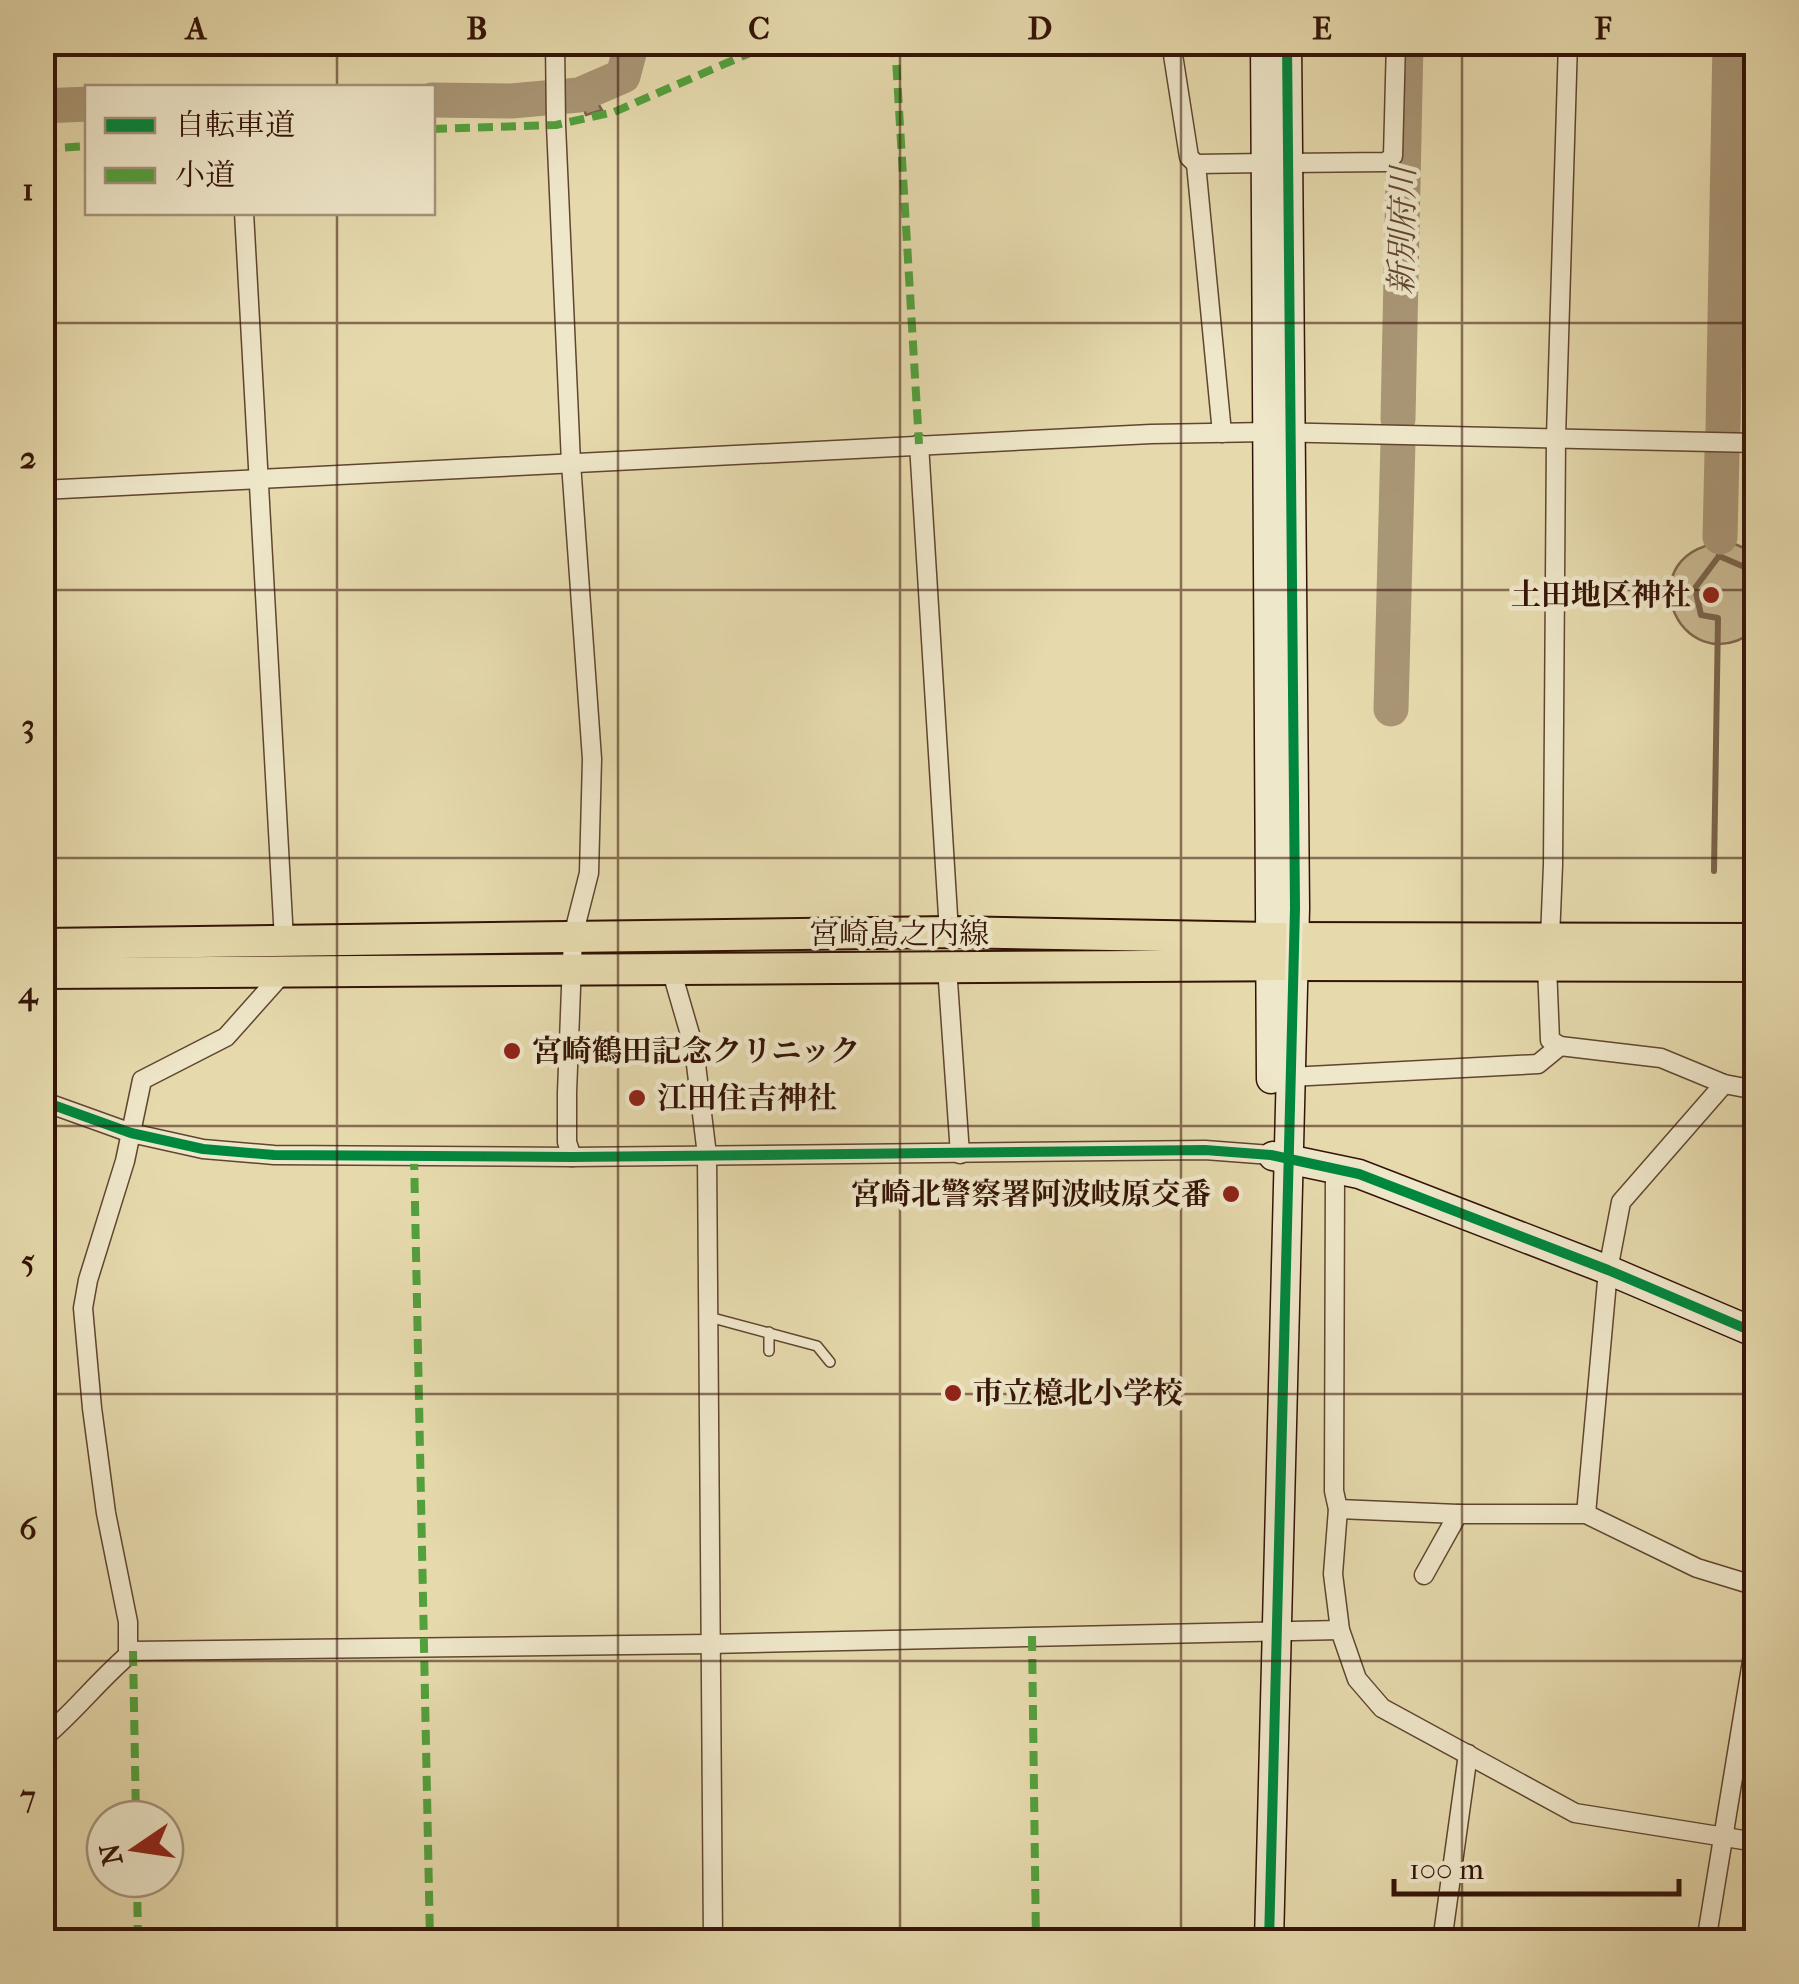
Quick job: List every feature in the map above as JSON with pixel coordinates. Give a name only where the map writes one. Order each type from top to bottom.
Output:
[{"type":"main road","name":"宮崎島之内線","points":[[42,944],[949,932],[1282,952]]},
{"type":"main road","name":"宮崎島之内線","points":[[42,973],[947,968],[1282,952],[1549,952],[1756,939]]},
{"type":"main road","name":"宮崎島之内線","points":[[1549,952],[1756,966]]},
{"type":"street","points":[[555,42],[571,463],[592,758],[589,872],[572,936],[567,1142],[572,1157]]},
{"type":"street","points":[[1171,42],[1189,157],[1196,164],[1222,433]]},
{"type":"street","points":[[1265,42],[1277,163]]},
{"type":"street","points":[[1269,1942],[1282,952],[1277,163],[1287,42]]},
{"type":"street","points":[[1196,164],[1386,162],[1392,156],[1396,42]]},
{"type":"street","points":[[1568,42],[1556,437],[1554,865],[1548,1032],[1550,1040],[1560,1046],[1661,1058],[1724,1084],[1756,1090]]},
{"type":"street","points":[[244,215],[284,940]]},
{"type":"street","points":[[42,490],[919,444],[1222,433],[1756,443]]},
{"type":"street","points":[[919,444],[949,932]]},
{"type":"street","points":[[1280,1158],[1290,1078],[1282,952]]},
{"type":"street","points":[[947,968],[960,1154]]},
{"type":"street","points":[[671,969],[694,1048],[706,1154],[713,1942]]},
{"type":"street","points":[[128,1656],[128,1622],[104,1496],[83,1308],[88,1280],[125,1161],[142,1080],[226,1037],[284,972]]},
{"type":"street","points":[[1290,1078],[1538,1064],[1560,1046]]},
{"type":"street","points":[[1586,1514],[1608,1270],[1621,1202],[1724,1084]]},
{"type":"street","points":[[42,1101],[130,1133],[204,1149],[274,1155],[572,1157],[1204,1150],[1280,1158],[1359,1174],[1608,1270],[1756,1333]]},
{"type":"street","points":[[1335,1169],[1334,1491],[1338,1509],[1332,1574],[1340,1630],[1364,1690],[1382,1708],[1576,1812],[1756,1842]]},
{"type":"street","points":[[1338,1509],[1586,1514],[1697,1568],[1756,1586]]},
{"type":"street","points":[[1424,1575],[1458,1514]]},
{"type":"street","points":[[42,1739],[133,1652],[1340,1630]]},
{"type":"street","points":[[1706,1942],[1756,1636]]},
{"type":"street","points":[[1442,1942],[1468,1754]]},
{"type":"lane","points":[[708,1316],[817,1346],[830,1362]]},
{"type":"lane","points":[[769,1332],[769,1351]]},
{"type":"shaded area","points":[[627,42],[639,43],[634,58],[636,78],[596,91],[594,97],[602,110],[586,115],[581,101],[570,104],[570,91],[619,74]]},
{"type":"shaded area","points":[[1730,542],[1756,557],[1756,630],[1728,643],[1704,641],[1685,629],[1673,610],[1670,587],[1678,566],[1697,550]]},
{"type":"waterway","points":[[435,100],[511,101],[579,95],[623,76],[632,42]]},
{"type":"waterway","name":"新別府川","points":[[1398,419],[1406,42]]},
{"type":"waterway","name":"新別府川","points":[[1723,430],[1730,42]]},
{"type":"waterway","points":[[42,106],[85,104]]},
{"type":"waterway","name":"新別府川","points":[[1391,709],[1398,442]]},
{"type":"waterway","name":"新別府川","points":[[1720,537],[1722,453]]},
{"type":"waterway","name":"新別府川","points":[[1720,537],[1719,556],[1756,572]]},
{"type":"waterway","name":"新別府川","points":[[1714,871],[1718,618],[1701,615],[1695,588],[1719,556]]},
{"type":"marked path","points":[[435,129],[556,125],[614,112],[775,42]]},
{"type":"marked path","points":[[895,42],[919,444]]},
{"type":"marked path","points":[[42,149],[85,146]]},
{"type":"marked path","points":[[414,1155],[430,1942]]},
{"type":"marked path","points":[[1032,1636],[1036,1942]]},
{"type":"marked path","points":[[133,1651],[136,1799]]},
{"type":"marked path","points":[[137,1899],[138,1942]]},
{"type":"cycle path","points":[[1269,1942],[1295,908],[1287,42]]},
{"type":"cycle path","points":[[42,1101],[131,1133],[203,1149],[274,1155],[572,1157],[1205,1150],[1271,1155],[1359,1174],[1608,1270],[1756,1333]]},
{"type":"place","name":"土田地区神社","points":[[1711,595]]},
{"type":"place","name":"宮崎鶴田記念クリニック","points":[[512,1051]]},
{"type":"place","name":"江田住吉神社","points":[[637,1098]]},
{"type":"place","name":"宮崎北警察署阿波岐原交番","points":[[1231,1194]]},
{"type":"place","name":"市立檍北小学校","points":[[953,1393]]}]
